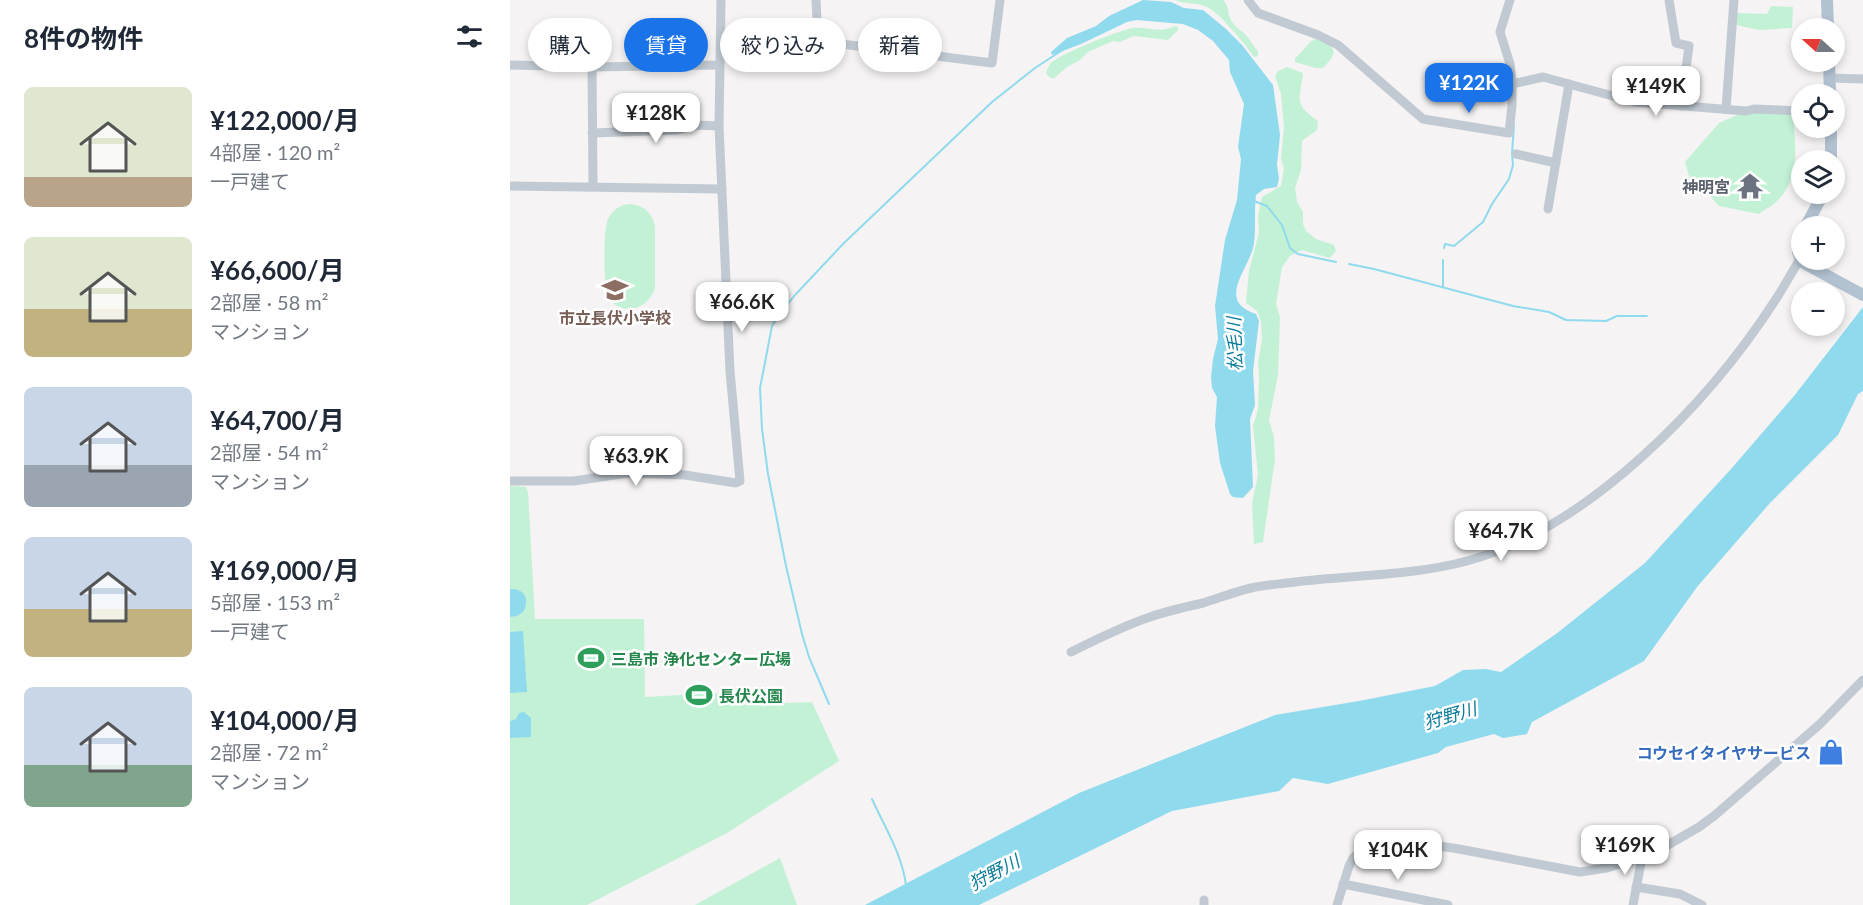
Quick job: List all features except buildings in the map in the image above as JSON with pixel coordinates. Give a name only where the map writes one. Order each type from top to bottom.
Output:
[{"type":"main road","points":[[1827,0],[1828,18]]},
{"type":"main road","points":[[1830,72],[1830,84]]},
{"type":"main road","points":[[1819,270],[1863,295]]},
{"type":"street","points":[[510,481],[582,480],[628,473],[685,475],[739,483],[730,371],[719,126],[721,0]]},
{"type":"street","points":[[816,0],[818,40],[992,63],[1000,0]]},
{"type":"street","points":[[1248,0],[1258,13],[1318,35],[1338,45],[1391,93],[1424,119],[1509,133],[1512,84],[1510,64],[1500,32],[1510,0]]},
{"type":"street","points":[[1669,0],[1677,43],[1689,46],[1681,106]]},
{"type":"street","points":[[1726,109],[1734,0]]},
{"type":"street","points":[[612,68],[719,65]]},
{"type":"street","points":[[510,66],[528,66]]},
{"type":"street","points":[[592,72],[593,186]]},
{"type":"street","points":[[1512,84],[1543,77],[1635,102],[1726,109],[1791,111]]},
{"type":"street","points":[[1830,78],[1863,79]]},
{"type":"street","points":[[1548,208],[1569,84]]},
{"type":"street","points":[[592,133],[677,130],[695,125],[719,126]]},
{"type":"street","points":[[1516,154],[1556,163]]},
{"type":"street","points":[[510,186],[722,189]]},
{"type":"street","points":[[1071,652],[1151,616],[1251,588],[1418,571],[1467,561],[1554,524],[1602,490],[1659,441],[1722,371],[1776,300],[1796,270]]},
{"type":"street","points":[[1337,905],[1349,866],[1358,852],[1373,843],[1390,839],[1459,849],[1568,871],[1600,869],[1642,857],[1674,842],[1714,816],[1820,724],[1863,680]]},
{"type":"street","points":[[1633,905],[1642,857]]},
{"type":"street","points":[[1343,884],[1448,905]]},
{"type":"street","points":[[1636,887],[1680,894],[1702,905]]},
{"type":"green space","points":[[1175,0],[1223,0],[1232,21],[1247,36],[1258,51],[1258,56],[1254,57],[1232,29],[1212,10],[1203,5]]},
{"type":"green space","points":[[1771,6],[1793,7],[1791,28],[1759,30],[1736,25],[1737,13],[1767,14]]},
{"type":"green space","points":[[1175,26],[1178,30],[1168,40],[1134,36],[1120,42],[1113,41],[1088,52],[1053,79],[1046,73],[1050,64],[1055,60],[1116,33],[1133,28],[1160,30]]},
{"type":"green space","points":[[1314,39],[1326,42],[1334,52],[1323,68],[1295,62],[1295,58]]},
{"type":"green space","points":[[1287,67],[1303,73],[1301,105],[1318,121],[1317,130],[1302,141],[1301,170],[1295,188],[1297,202],[1303,212],[1303,224],[1306,231],[1316,239],[1334,245],[1336,251],[1330,258],[1302,250],[1290,256],[1282,267],[1276,304],[1280,317],[1278,375],[1269,420],[1274,437],[1275,459],[1263,542],[1254,544],[1252,503],[1258,475],[1253,426],[1258,409],[1258,363],[1262,339],[1261,321],[1257,311],[1246,303],[1249,271],[1259,232],[1258,216],[1262,197],[1281,186],[1284,168],[1281,159],[1284,127],[1281,94],[1275,76],[1278,71]]},
{"type":"green space","points":[[1746,111],[1791,115],[1791,138],[1795,138],[1795,150],[1791,150],[1790,181],[1776,202],[1759,214],[1719,206],[1709,195],[1693,190],[1685,162],[1719,123]]},
{"type":"green space","points":[[630,204],[644,208],[654,222],[655,287],[648,300],[642,305],[628,309],[621,308],[609,298],[605,272],[605,246],[608,219],[614,211]]},
{"type":"green space","name":"長伏公園","points":[[510,486],[526,487],[528,492],[535,619],[644,619],[645,697],[718,693],[718,700],[737,705],[812,702],[839,761],[727,833],[587,905],[510,905]]},
{"type":"green space","points":[[780,858],[797,905],[695,905]]},
{"type":"water","name":"松毛川","points":[[1143,0],[1171,2],[1184,8],[1203,10],[1242,45],[1273,85],[1280,135],[1277,165],[1279,179],[1277,187],[1264,189],[1256,195],[1252,253],[1236,292],[1238,301],[1244,308],[1256,314],[1259,321],[1253,371],[1255,405],[1250,419],[1253,487],[1243,498],[1233,497],[1230,494],[1220,463],[1215,426],[1217,397],[1212,388],[1211,377],[1218,339],[1215,306],[1225,240],[1237,200],[1241,159],[1238,147],[1244,104],[1230,72],[1229,60],[1213,41],[1198,30],[1183,24],[1137,20],[1127,22],[1052,55],[1051,52],[1067,38],[1096,26],[1109,16]]},
{"type":"water","name":"狩野川","points":[[1863,307],[1863,391],[1858,394],[1838,435],[1770,503],[1697,587],[1644,661],[1532,722],[1527,734],[1503,738],[1494,734],[1446,747],[1438,753],[1328,784],[1293,778],[1279,791],[1172,811],[979,905],[865,905],[1079,793],[1275,715],[1435,686],[1463,670],[1486,669],[1501,672],[1556,634],[1645,563],[1794,396],[1841,336],[1845,336],[1845,330]]},
{"type":"water","points":[[510,589],[523,593],[526,603],[523,612],[510,617]]},
{"type":"water","points":[[523,631],[527,692],[510,693],[510,632]]},
{"type":"water","points":[[524,712],[531,718],[531,737],[510,738],[510,721],[516,719],[519,713]]},
{"type":"waterway","points":[[829,704],[802,634],[768,474],[762,429],[760,388],[772,326],[795,295],[844,243],[992,102],[1035,68],[1064,49]]},
{"type":"waterway","points":[[1444,248],[1445,244],[1454,246],[1483,222],[1509,179],[1513,165],[1514,125]]},
{"type":"waterway","points":[[1254,201],[1267,206],[1282,225],[1290,248],[1298,254],[1336,262]]},
{"type":"waterway","points":[[1443,260],[1443,287]]},
{"type":"waterway","points":[[1349,264],[1513,306],[1549,312],[1566,320],[1606,321],[1617,316],[1647,316]]},
{"type":"waterway","points":[[872,799],[897,852],[906,885]]},
{"type":"place","name":"神明宮","points":[[1750,186]]},
{"type":"place","name":"市立長伏小学校","points":[[615,290]]},
{"type":"place","name":"三島市 浄化センター広場","points":[[591,658]]},
{"type":"place","name":"長伏公園","points":[[699,695]]},
{"type":"place","name":"コウセイタイヤサービス","points":[[1831,752]]}]
